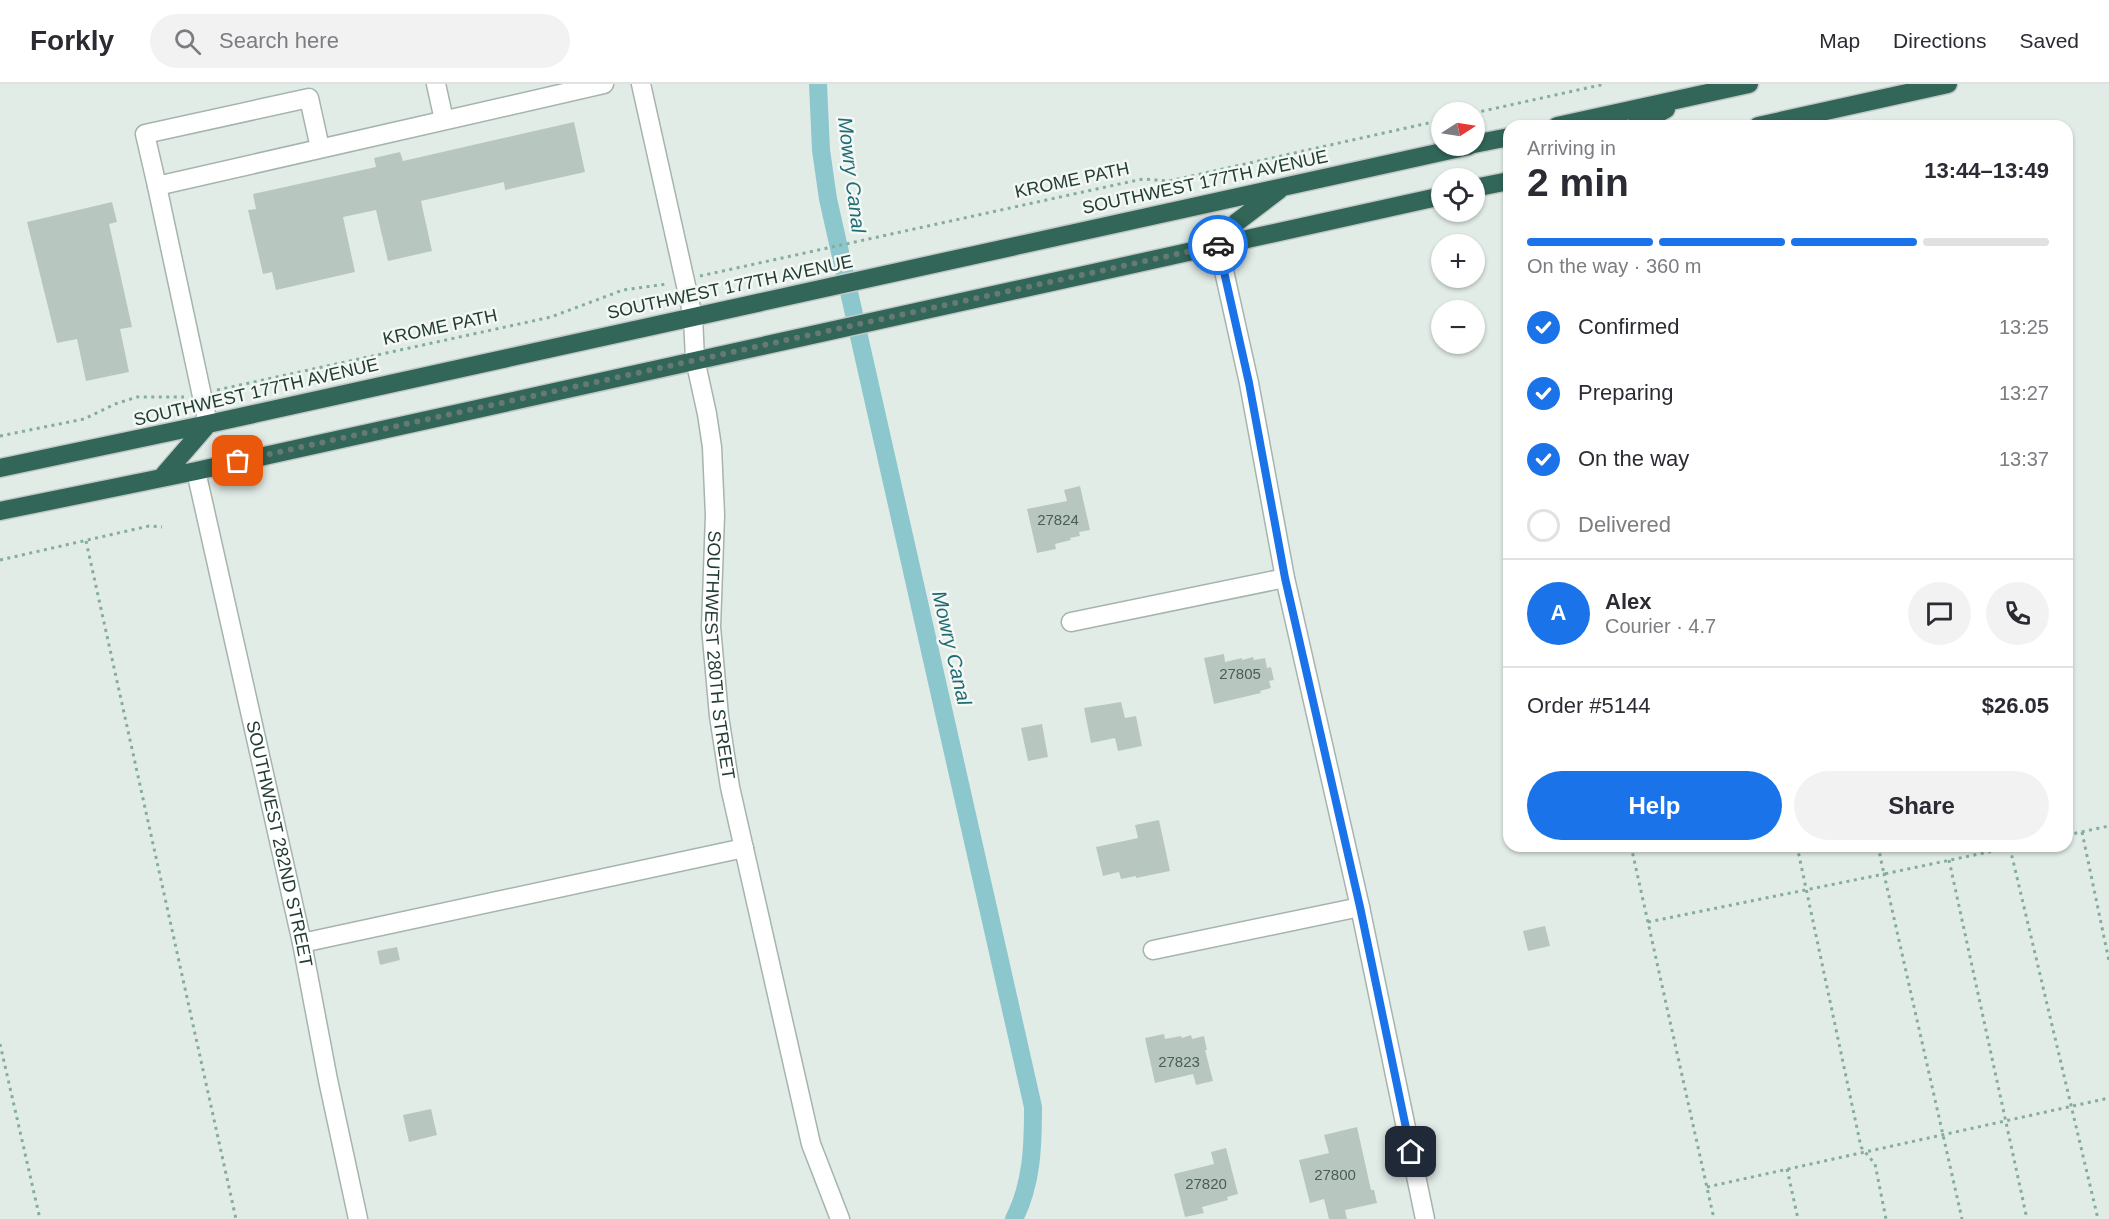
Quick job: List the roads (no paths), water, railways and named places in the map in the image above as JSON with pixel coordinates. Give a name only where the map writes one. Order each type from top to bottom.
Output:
[{"type":"highway","points":[[1585,120],[1749,84]]},
{"type":"highway","points":[[1785,120],[1948,84]]},
{"type":"highway","points":[[1645,120],[1695,96]]},
{"type":"highway","points":[[1485,142],[1503,138]]},
{"type":"highway","name":"SOUTHWEST 177TH AVENUE","points":[[0,468],[1431,154]]},
{"type":"highway","points":[[1485,186],[1503,182]]},
{"type":"highway","points":[[1218,244],[1237,222],[1282,187]]},
{"type":"highway","points":[[0,511],[196,471],[1431,197]]},
{"type":"highway","points":[[163,477],[208,424]]},
{"type":"street","points":[[436,84],[444,120]]},
{"type":"street","points":[[157,186],[583,86],[604,84]]},
{"type":"street","name":"SOUTHWEST 280TH STREET","points":[[641,84],[693,317],[695,359],[707,414],[715,483],[711,627],[718,716],[730,787],[811,1144],[840,1219]]},
{"type":"street","points":[[208,424],[145,134],[309,98],[320,148]]},
{"type":"street","points":[[1218,244],[1249,383],[1285,578],[1360,907],[1425,1219]]},
{"type":"street","name":"SOUTHWEST 282ND STREET","points":[[196,471],[302,942],[328,1080],[358,1219]]},
{"type":"street","points":[[1071,622],[1285,578]]},
{"type":"street","points":[[302,942],[744,848]]},
{"type":"street","points":[[1153,951],[1360,907]]},
{"type":"waterway","name":"Mowry Canal","points":[[818,84],[821,150],[828,199],[1033,1107],[1032,1150],[1028,1178],[1014,1219]]}]
